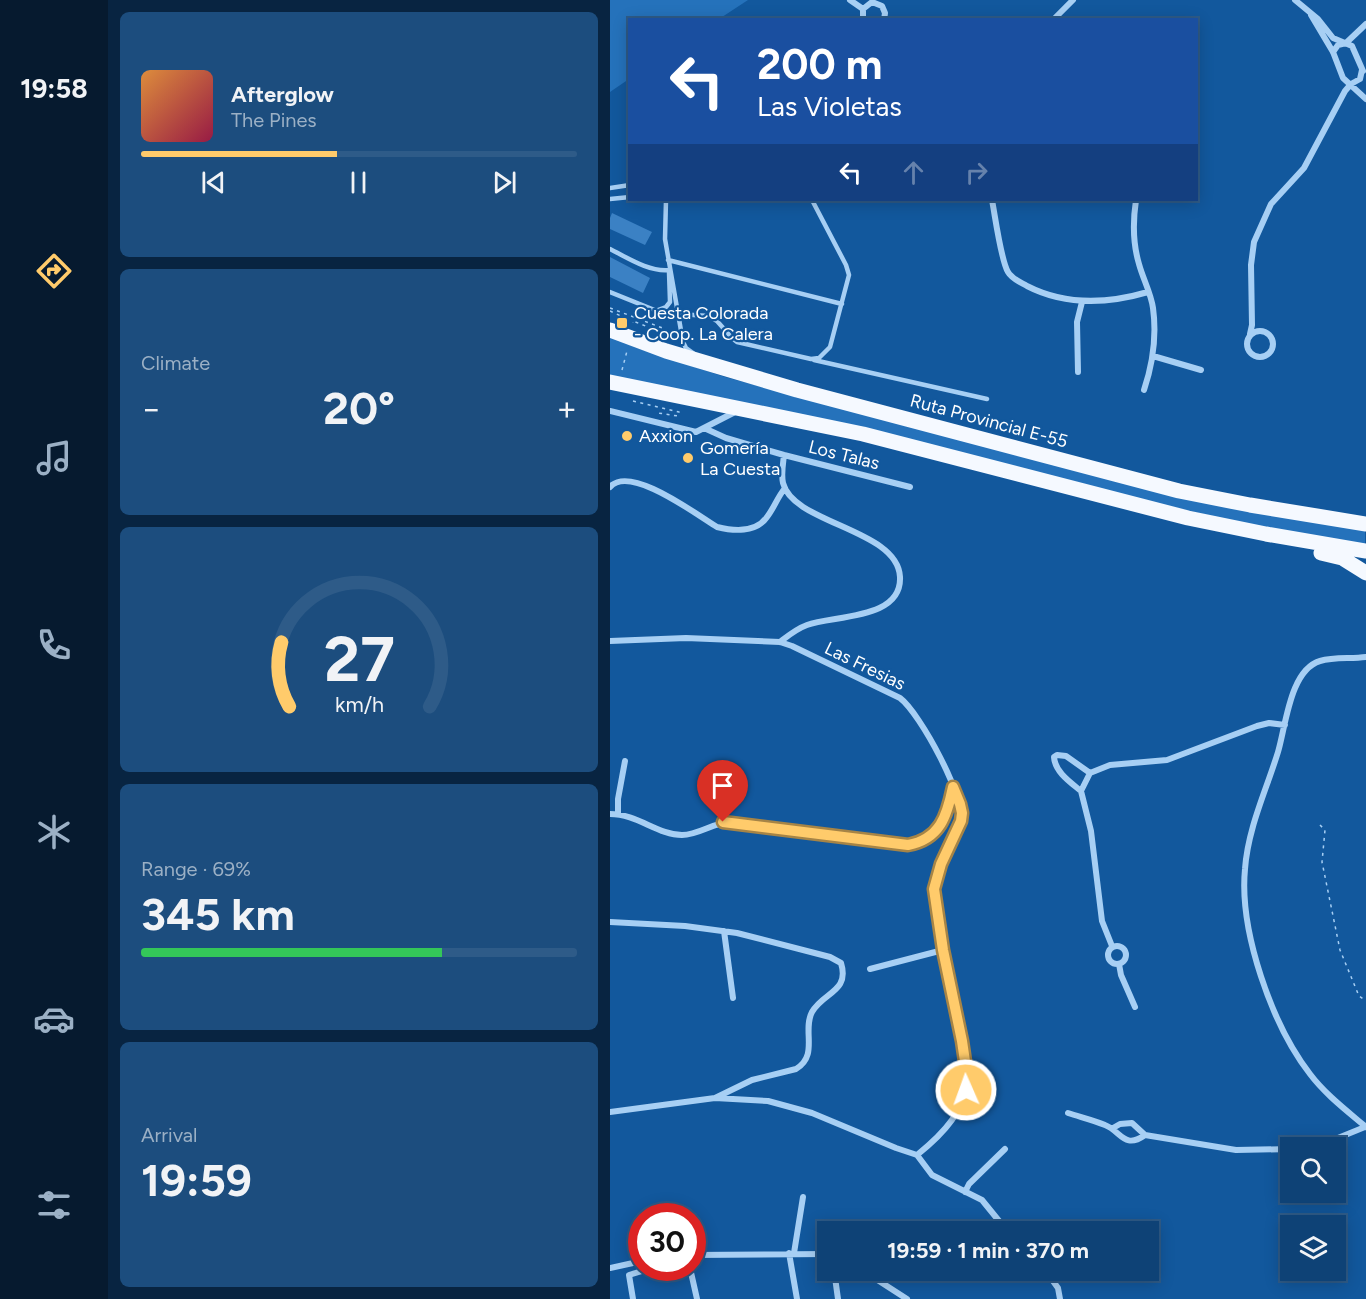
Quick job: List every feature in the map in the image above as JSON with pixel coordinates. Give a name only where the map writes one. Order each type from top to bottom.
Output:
[{"type":"main road","name":"Ruta Provincial E-55","points":[[615,325],[666,351],[797,390],[1179,491],[1366,524]]},
{"type":"main road","points":[[616,378],[739,410],[863,434],[1188,518],[1366,551]]},
{"type":"main road","points":[[1188,518],[1227,534],[1342,558],[1366,573]]},
{"type":"street","points":[[850,0],[863,9]]},
{"type":"street","points":[[1055,18],[1073,0]]},
{"type":"street","points":[[1295,0],[1318,20],[1333,38],[1346,42],[1354,50],[1366,77]]},
{"type":"street","points":[[863,9],[872,2],[879,4],[884,9],[884,18]]},
{"type":"street","points":[[863,9],[863,18]]},
{"type":"street","points":[[1310,14],[1333,52],[1340,72],[1366,99]]},
{"type":"street","points":[[1333,52],[1338,45],[1346,42],[1366,24]]},
{"type":"street","points":[[1252,325],[1258,330],[1267,332],[1273,340],[1272,349],[1266,356],[1253,356],[1247,350],[1246,341],[1252,325],[1252,251],[1271,204],[1295,179],[1310,157],[1351,84],[1360,79],[1362,70]]},
{"type":"street","points":[[992,201],[1007,270],[1018,282],[1045,294],[1082,302],[1110,301],[1148,292]]},
{"type":"street","points":[[1136,201],[1134,222],[1136,250],[1154,315],[1153,356],[1144,390]]},
{"type":"street","points":[[1078,372],[1077,322],[1082,302]]},
{"type":"street","points":[[1250,334],[1258,330]]},
{"type":"street","points":[[1153,356],[1201,370]]},
{"type":"street","points":[[610,411],[696,432],[739,410]]},
{"type":"street","name":"Los Talas","points":[[704,428],[726,438],[784,455],[910,487]]},
{"type":"street","points":[[780,642],[796,629],[809,624],[868,613],[880,608],[894,598],[900,578],[898,565],[885,551],[855,532],[807,509],[793,498],[785,488],[782,475],[784,455]]},
{"type":"street","points":[[610,488],[615,482],[622,480],[652,488],[717,527],[729,530],[755,527],[763,522],[785,488]]},
{"type":"street","name":"Las Fresias","points":[[610,641],[686,638],[780,642],[907,704],[920,722],[953,787],[962,813],[961,821],[941,864],[934,889],[943,950],[962,1041],[967,1082],[957,1114],[948,1126],[917,1155]]},
{"type":"street","points":[[1344,1137],[1365,1127],[1320,1086],[1293,1049],[1256,961],[1244,889],[1246,860],[1253,826],[1296,686],[1306,669],[1322,660],[1366,657]]},
{"type":"street","points":[[1081,791],[1090,773],[1110,765],[1167,760],[1257,726],[1269,723],[1285,725]]},
{"type":"street","points":[[1090,773],[1066,756],[1054,757],[1060,772],[1081,791],[1091,831],[1102,921],[1112,946]]},
{"type":"street","points":[[618,814],[618,799],[625,761]]},
{"type":"street","points":[[610,814],[630,816],[668,833],[681,835],[723,822],[731,822],[908,845],[928,838],[939,826],[945,817],[953,787]]},
{"type":"street","points":[[610,922],[685,926],[724,931],[830,957],[841,963],[843,970],[841,985],[813,1010],[809,1027],[809,1052],[803,1065],[744,1084],[715,1098]]},
{"type":"street","points":[[724,931],[733,999]]},
{"type":"street","points":[[1118,945],[1125,950],[1125,959],[1119,964],[1111,962],[1108,957],[1108,951],[1112,946],[1118,945]]},
{"type":"street","points":[[870,969],[943,950]]},
{"type":"street","points":[[1119,964],[1121,975],[1135,1007]]},
{"type":"street","points":[[610,1112],[715,1098],[779,1103],[917,1155],[932,1175],[982,1200],[999,1221]]},
{"type":"street","points":[[1068,1113],[1113,1128],[1120,1138],[1128,1140],[1135,1141],[1146,1135],[1236,1150],[1280,1149]]},
{"type":"street","points":[[1113,1128],[1120,1124],[1132,1123],[1141,1128],[1146,1135]]},
{"type":"street","points":[[965,1192],[969,1184],[1005,1149]]},
{"type":"street","points":[[797,1299],[791,1253],[803,1197]]},
{"type":"street","points":[[706,1256],[817,1254]]},
{"type":"street","points":[[610,1268],[628,1264]]},
{"type":"street","points":[[630,1281],[633,1299]]},
{"type":"street","points":[[693,1281],[697,1299]]},
{"type":"street","points":[[836,1281],[838,1299]]},
{"type":"street","points":[[879,1281],[907,1299]]},
{"type":"street","points":[[1053,1281],[1058,1288],[1060,1299]]},
{"type":"lane","points":[[610,188],[628,185]]},
{"type":"lane","points":[[610,199],[628,197]]},
{"type":"lane","points":[[653,310],[662,309],[670,302],[664,228],[666,201]]},
{"type":"lane","points":[[811,359],[819,358],[830,347],[848,283],[848,271],[813,201]]},
{"type":"lane","points":[[610,249],[641,264],[660,270],[669,270]]},
{"type":"lane","points":[[668,260],[842,304]]},
{"type":"lane","points":[[669,270],[675,286],[680,329],[686,348],[695,354],[750,369]]},
{"type":"lane","points":[[610,292],[665,317],[700,314],[709,316],[737,342],[987,399]]},
{"type":"lane","points":[[653,310],[678,317]]},
{"type":"lane","points":[[773,376],[797,390]]},
{"type":"path","points":[[610,309],[621,316],[615,325]]},
{"type":"path","points":[[610,309],[665,329],[664,333],[633,321],[631,332]]},
{"type":"path","points":[[616,378],[629,343]]},
{"type":"path","points":[[627,399],[679,412],[678,416],[658,411]]},
{"type":"path","points":[[1320,825],[1325,830],[1322,862],[1340,950],[1358,996],[1366,1001]]},
{"type":"shaded area","points":[[610,0],[748,0],[721,18],[628,18],[628,80],[610,92]]},
{"type":"shaded area","points":[[610,337],[725,377],[892,422],[1365,530],[1365,546],[1268,529],[610,376]]},
{"type":"building","points":[[612,213],[652,232],[645,245],[610,229]]},
{"type":"building","points":[[610,257],[650,278],[643,293],[610,277]]},
{"type":"place","name":"Cuesta Colorada - Coop. La Calera","points":[[622,323]]},
{"type":"place","name":"Axxion","points":[[627,436]]},
{"type":"place","name":"Gomería La Cuesta","points":[[688,458]]},
{"type":"route","points":[[723,822],[908,845],[918,843],[934,833],[945,817],[953,787],[960,804],[961,821],[941,864],[934,889],[943,950],[962,1041],[967,1075],[966,1090]]}]
